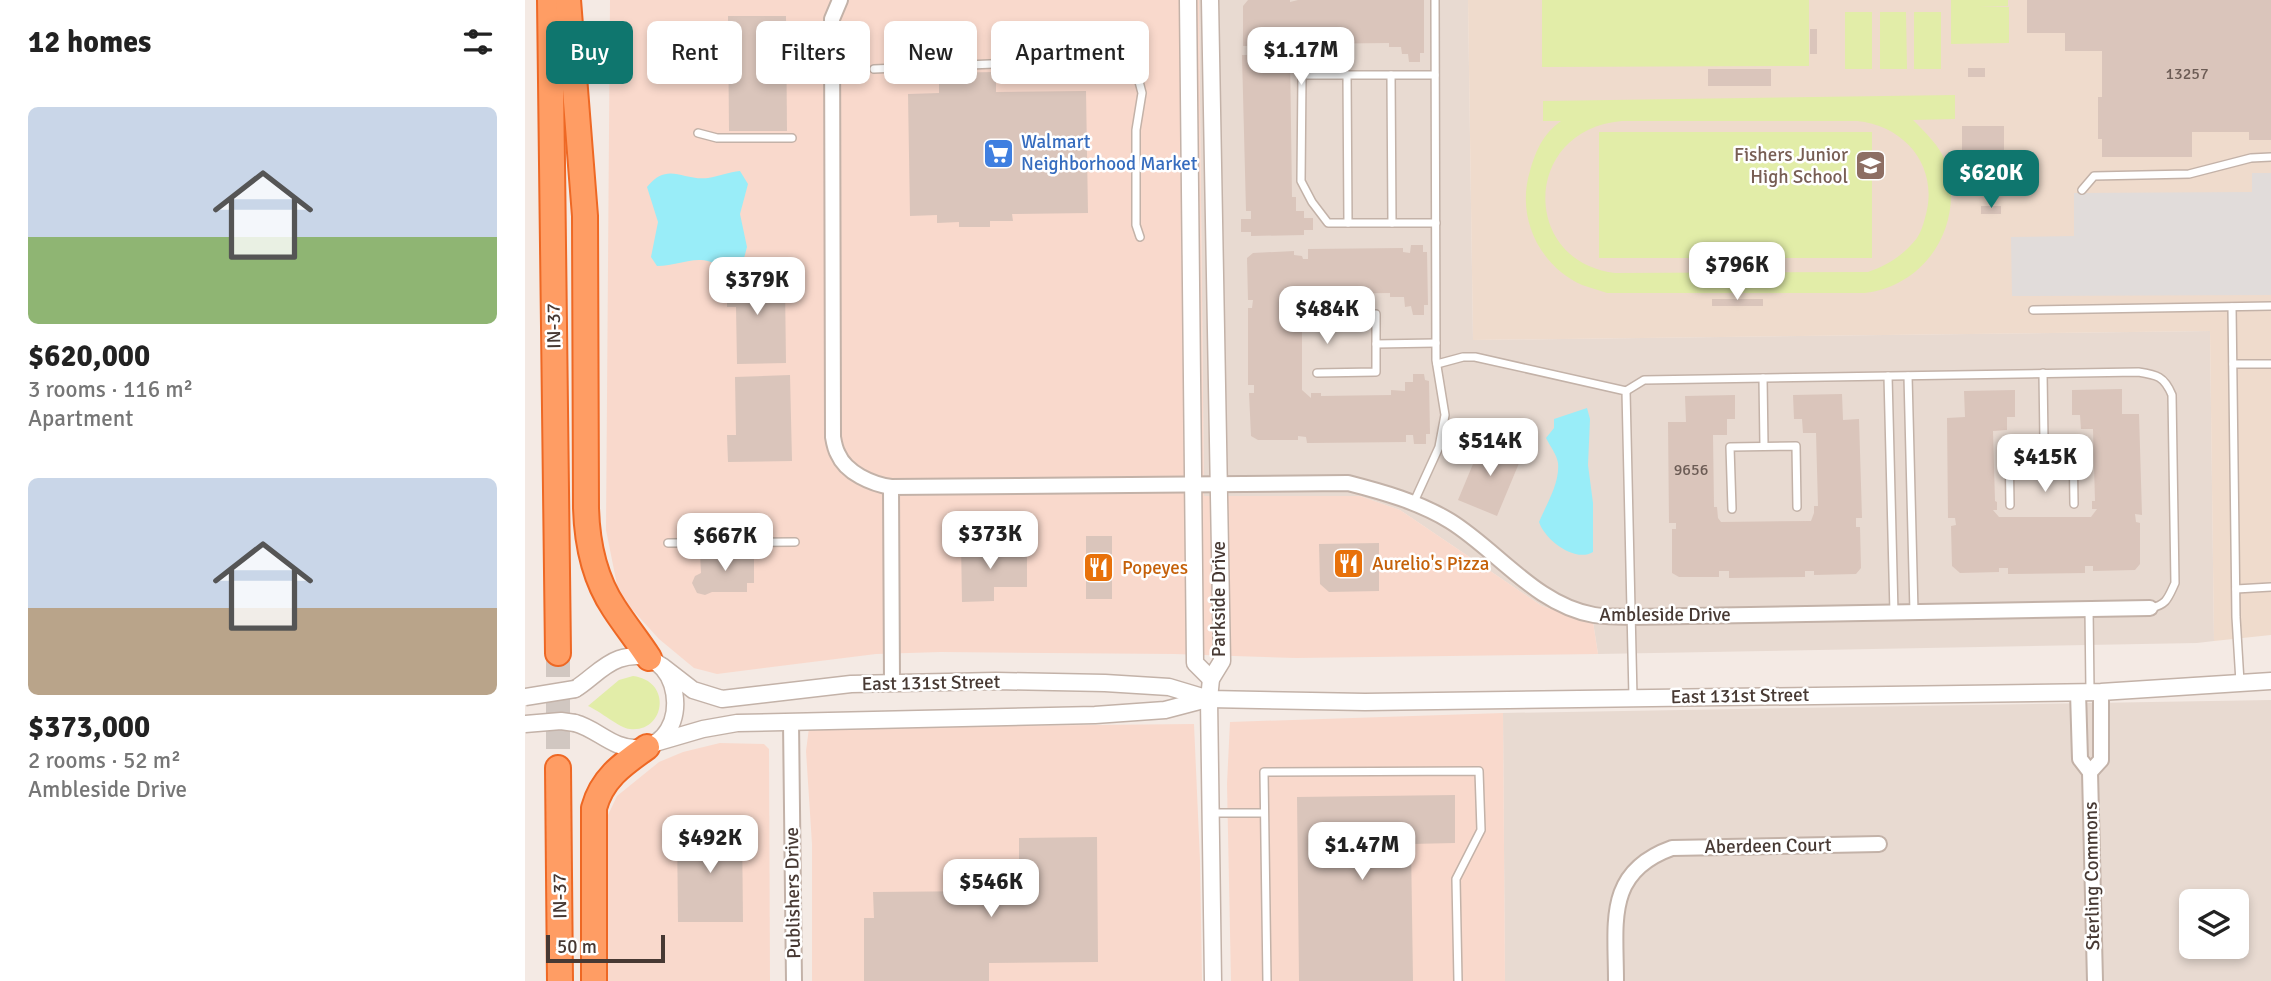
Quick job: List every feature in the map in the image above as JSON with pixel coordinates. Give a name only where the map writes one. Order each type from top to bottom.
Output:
[{"type":"highway","name":"IN-37","points":[[550,0],[558,653]]},
{"type":"highway","points":[[568,0],[585,216],[586,508],[589,543],[605,593],[656,662]]},
{"type":"highway","points":[[594,981],[594,808],[602,787],[612,774],[651,745]]},
{"type":"highway","name":"IN-37","points":[[558,768],[560,981]]},
{"type":"street","name":"Ambleside Drive","points":[[840,0],[832,19],[833,437],[838,457],[875,485],[1349,483],[1391,494],[1450,521],[1558,603],[1593,615],[1632,617],[2150,608]]},
{"type":"street","name":"Parkside Drive","points":[[1188,0],[1195,663],[1211,679],[1222,661],[1210,0]]},
{"type":"street","points":[[891,487],[892,683]]},
{"type":"street","points":[[525,697],[575,689],[616,660],[637,656],[656,662],[672,682],[676,700],[670,726],[664,735],[651,745],[622,747],[591,728],[575,723],[561,721],[525,724]]},
{"type":"street","name":"East 131st Street","points":[[656,662],[693,690],[722,699],[825,686],[996,681],[1169,687],[1209,699]]},
{"type":"street","points":[[1211,679],[1209,699],[1213,981]]},
{"type":"street","name":"East 131st Street","points":[[651,745],[719,726],[1133,713],[1165,710],[1209,699],[1365,702],[2089,692],[2271,681]]},
{"type":"street","name":"Sterling Commons","points":[[2089,692],[2101,761],[2090,772]]},
{"type":"street","name":"Sterling Commons","points":[[2089,692],[2081,759],[2090,772],[2095,981]]},
{"type":"street","name":"Publishers Drive","points":[[791,722],[794,981]]},
{"type":"street","name":"Aberdeen Court","points":[[1616,981],[1616,919],[1621,891],[1637,867],[1658,853],[1685,847],[1879,844]]},
{"type":"lane","points":[[1413,504],[1439,447],[1445,415],[1436,343],[1435,0]]},
{"type":"lane","points":[[874,69],[1096,60],[1125,62],[1136,70],[1142,93],[1136,130],[1136,225],[1140,237]]},
{"type":"lane","points":[[1435,75],[1302,75],[1301,181],[1312,202],[1328,223],[1436,223]]},
{"type":"lane","points":[[1347,75],[1348,223]]},
{"type":"lane","points":[[1391,75],[1392,223]]},
{"type":"lane","points":[[698,133],[716,138],[792,138]]},
{"type":"lane","points":[[2082,190],[2094,176],[2189,174],[2251,158],[2271,157]]},
{"type":"lane","points":[[2033,310],[2271,306]]},
{"type":"lane","points":[[2232,307],[2240,682]]},
{"type":"lane","points":[[1315,315],[1376,314],[1376,372],[1317,373]]},
{"type":"lane","points":[[1376,344],[1436,343]]},
{"type":"lane","points":[[1437,364],[1463,357],[1475,357],[1626,391],[1644,380],[2043,373],[2155,374],[2166,382],[2172,395],[2175,583],[2166,601],[2161,606],[2150,608]]},
{"type":"lane","points":[[2233,364],[2271,364]]},
{"type":"lane","points":[[2043,373],[2044,441]]},
{"type":"lane","points":[[1888,376],[1894,612]]},
{"type":"lane","points":[[1908,376],[1915,612]]},
{"type":"lane","points":[[1763,378],[1764,446]]},
{"type":"lane","points":[[1626,391],[1633,698]]},
{"type":"lane","points":[[2010,505],[2010,441],[2073,440],[2074,504]]},
{"type":"lane","points":[[1731,509],[1730,447],[1796,446],[1797,507]]},
{"type":"lane","points":[[668,543],[795,542]]},
{"type":"lane","points":[[2236,589],[2271,587]]},
{"type":"lane","points":[[2089,609],[2089,692]]},
{"type":"lane","points":[[1267,981],[1264,772],[1479,771],[1481,830],[1456,879],[1458,981]]},
{"type":"lane","points":[[1211,813],[1265,813]]},
{"type":"shaded area","points":[[610,0],[1199,0],[1204,496],[1360,496],[1400,510],[1542,606],[1593,622],[1598,654],[1296,658],[941,652],[876,654],[717,674],[694,668],[659,639],[619,595],[606,530],[609,84],[633,84],[633,21],[610,21]]},
{"type":"shaded area","points":[[1199,0],[1468,0],[1473,340],[2210,331],[2214,641],[1598,654],[1593,622],[1542,606],[1400,510],[1360,496],[1204,496]]},
{"type":"shaded area","name":"Fishers Junior High School","points":[[1468,0],[2271,0],[2271,635],[2214,641],[2210,331],[1473,340]]},
{"type":"shaded area","points":[[2252,173],[2271,173],[2271,295],[2012,296],[2011,237],[2074,236],[2074,193],[2252,192]]},
{"type":"shaded area","points":[[2271,700],[2271,981],[1505,981],[1503,713]]},
{"type":"shaded area","points":[[1503,713],[1505,981],[1231,981],[1227,784],[1230,722]]},
{"type":"shaded area","points":[[1194,724],[1202,981],[812,981],[812,844],[806,751],[809,728]]},
{"type":"shaded area","points":[[720,743],[764,744],[769,749],[770,981],[607,981],[608,815],[617,796],[659,762],[683,752]]},
{"type":"green space","points":[[1542,0],[1809,0],[1809,66],[1542,67]]},
{"type":"green space","points":[[1951,0],[2008,0],[2008,6],[1979,7],[2009,7],[2009,43],[1951,44]]},
{"type":"green space","points":[[1845,12],[1872,12],[1872,69],[1845,69]]},
{"type":"green space","points":[[1880,12],[1906,12],[1907,69],[1880,69]]},
{"type":"green space","points":[[1914,12],[1941,12],[1941,69],[1914,69]]},
{"type":"green space","points":[[1955,95],[1955,119],[1913,120],[1936,145],[1947,167],[1951,195],[1945,231],[1927,260],[1914,273],[1883,289],[1865,293],[1607,293],[1588,287],[1553,265],[1534,237],[1529,222],[1526,188],[1532,163],[1545,137],[1561,121],[1543,121],[1543,101]],"holes":[[[1622,121],[1857,121],[1891,131],[1904,141],[1915,153],[1928,183],[1925,218],[1917,238],[1895,259],[1868,272],[1615,273],[1584,264],[1562,246],[1549,222],[1545,196],[1551,170],[1565,147],[1589,129]]]},
{"type":"green space","points":[[1599,132],[1872,132],[1872,258],[1599,258]]},
{"type":"green space","points":[[633,676],[646,680],[659,696],[660,706],[651,723],[642,728],[626,728],[588,706],[619,680]]},
{"type":"water","points":[[740,171],[748,184],[740,214],[747,247],[743,262],[721,267],[697,260],[657,266],[651,257],[658,222],[647,187],[662,175],[708,178]]},
{"type":"water","points":[[1587,408],[1590,419],[1588,465],[1593,503],[1593,552],[1586,555],[1561,548],[1547,536],[1539,522],[1555,486],[1558,471],[1556,457],[1546,438],[1554,428],[1554,419]]},
{"type":"building","points":[[1248,0],[1424,0],[1424,53],[1420,53],[1420,62],[1409,62],[1408,54],[1402,54],[1401,47],[1389,47],[1389,43],[1297,44],[1297,52],[1290,52],[1292,197],[1296,197],[1296,211],[1304,211],[1304,218],[1313,218],[1313,230],[1304,230],[1304,235],[1251,236],[1251,232],[1241,232],[1241,219],[1251,219],[1251,211],[1246,211],[1242,55],[1247,55],[1247,46],[1243,46],[1243,6]]},
{"type":"building","points":[[2027,0],[2271,0],[2271,140],[2249,140],[2249,132],[2192,132],[2192,157],[2102,157],[2102,139],[2098,139],[2098,97],[2102,97],[2102,51],[2065,51],[2065,33],[2027,33]]},
{"type":"building","points":[[728,16],[786,16],[786,21],[756,21],[756,84],[787,84],[787,131],[729,131],[729,84],[742,84],[742,21],[728,21]]},
{"type":"building","points":[[1810,29],[1817,29],[1817,54],[1810,54]]},
{"type":"building","points":[[1968,68],[1985,68],[1985,77],[1968,77]]},
{"type":"building","points":[[1708,69],[1771,69],[1771,86],[1708,86]]},
{"type":"building","name":"Walmart Neighborhood Market","points":[[977,72],[991,72],[991,84],[996,84],[996,92],[1086,91],[1088,213],[1012,214],[1013,221],[990,221],[990,227],[959,227],[959,222],[937,223],[937,215],[910,216],[908,94],[939,93],[939,84],[977,84]]},
{"type":"building","points":[[1962,126],[2004,126],[2004,175],[1962,175]]},
{"type":"building","points":[[1981,206],[2001,206],[2001,214],[1981,214]]},
{"type":"building","points":[[1411,245],[1423,245],[1423,252],[1427,252],[1428,305],[1424,305],[1424,315],[1413,315],[1411,306],[1405,307],[1404,297],[1390,297],[1390,293],[1319,294],[1319,297],[1310,297],[1310,293],[1302,300],[1302,390],[1311,398],[1311,393],[1321,393],[1321,396],[1391,395],[1391,390],[1405,391],[1405,382],[1413,382],[1413,374],[1424,374],[1425,380],[1429,381],[1430,434],[1426,434],[1426,444],[1414,444],[1413,435],[1406,435],[1406,442],[1311,443],[1307,443],[1306,437],[1298,436],[1298,440],[1258,440],[1251,436],[1249,393],[1254,393],[1254,385],[1248,385],[1248,308],[1252,308],[1253,300],[1248,300],[1247,258],[1253,253],[1294,251],[1294,255],[1308,259],[1308,249],[1403,248],[1403,252],[1410,253]]},
{"type":"building","points":[[727,267],[759,267],[759,286],[785,286],[786,363],[737,364],[736,307],[727,307]]},
{"type":"building","points":[[1712,299],[1763,299],[1763,306],[1712,306]]},
{"type":"building","points":[[790,375],[792,461],[728,462],[727,435],[736,435],[735,377]]},
{"type":"building","points":[[2122,389],[2122,414],[2139,414],[2142,515],[2135,514],[2136,522],[2140,523],[2140,564],[2135,570],[2093,571],[2093,566],[2085,566],[2085,573],[2008,574],[2008,568],[1999,568],[1999,572],[1960,573],[1952,566],[1951,526],[1956,525],[1955,518],[1948,518],[1947,418],[1965,417],[1964,391],[2015,390],[2015,417],[2007,417],[2007,430],[1993,431],[1997,510],[1993,510],[1999,517],[2091,517],[2097,509],[2092,509],[2092,501],[2095,501],[2093,429],[2081,429],[2080,415],[2072,415],[2072,390]]},
{"type":"building","points":[[1842,394],[1843,420],[1859,419],[1862,518],[1856,518],[1856,527],[1860,527],[1861,568],[1856,574],[1814,575],[1814,571],[1805,571],[1805,577],[1729,578],[1729,571],[1719,571],[1719,577],[1679,577],[1672,573],[1672,529],[1676,529],[1676,523],[1669,523],[1668,422],[1686,422],[1685,396],[1735,395],[1735,419],[1727,419],[1727,435],[1713,435],[1714,507],[1717,507],[1721,522],[1811,521],[1814,506],[1818,506],[1816,433],[1803,433],[1802,419],[1794,419],[1793,395]]},
{"type":"building","points":[[1483,440],[1522,456],[1497,516],[1458,500]]},
{"type":"building","name":"Popeyes","points":[[1086,536],[1112,536],[1112,599],[1086,599]]},
{"type":"building","points":[[961,543],[993,543],[993,552],[1027,552],[1027,587],[994,587],[994,601],[962,602]]},
{"type":"building","name":"Aurelio's Pizza","points":[[1379,543],[1379,591],[1329,592],[1320,584],[1319,544]]},
{"type":"building","points":[[700,553],[754,553],[754,583],[747,583],[747,592],[712,592],[705,595],[697,593],[692,583],[695,576],[701,573]]},
{"type":"building","points":[[1455,795],[1455,843],[1411,844],[1413,981],[1299,981],[1297,797]]},
{"type":"building","points":[[742,827],[743,922],[678,922],[677,828]]},
{"type":"building","points":[[1097,837],[1098,962],[989,963],[989,981],[864,981],[864,918],[874,918],[873,892],[987,891],[987,869],[1019,868],[1019,838]]},
{"type":"tunnel","points":[[558,653],[558,768]]},
{"type":"place","name":"Walmart Neighborhood Market","points":[[998,153]]},
{"type":"place","name":"Fishers Junior High School","points":[[1871,166]]},
{"type":"place","name":"Aurelio's Pizza","points":[[1349,564]]},
{"type":"place","name":"Popeyes","points":[[1099,568]]}]
